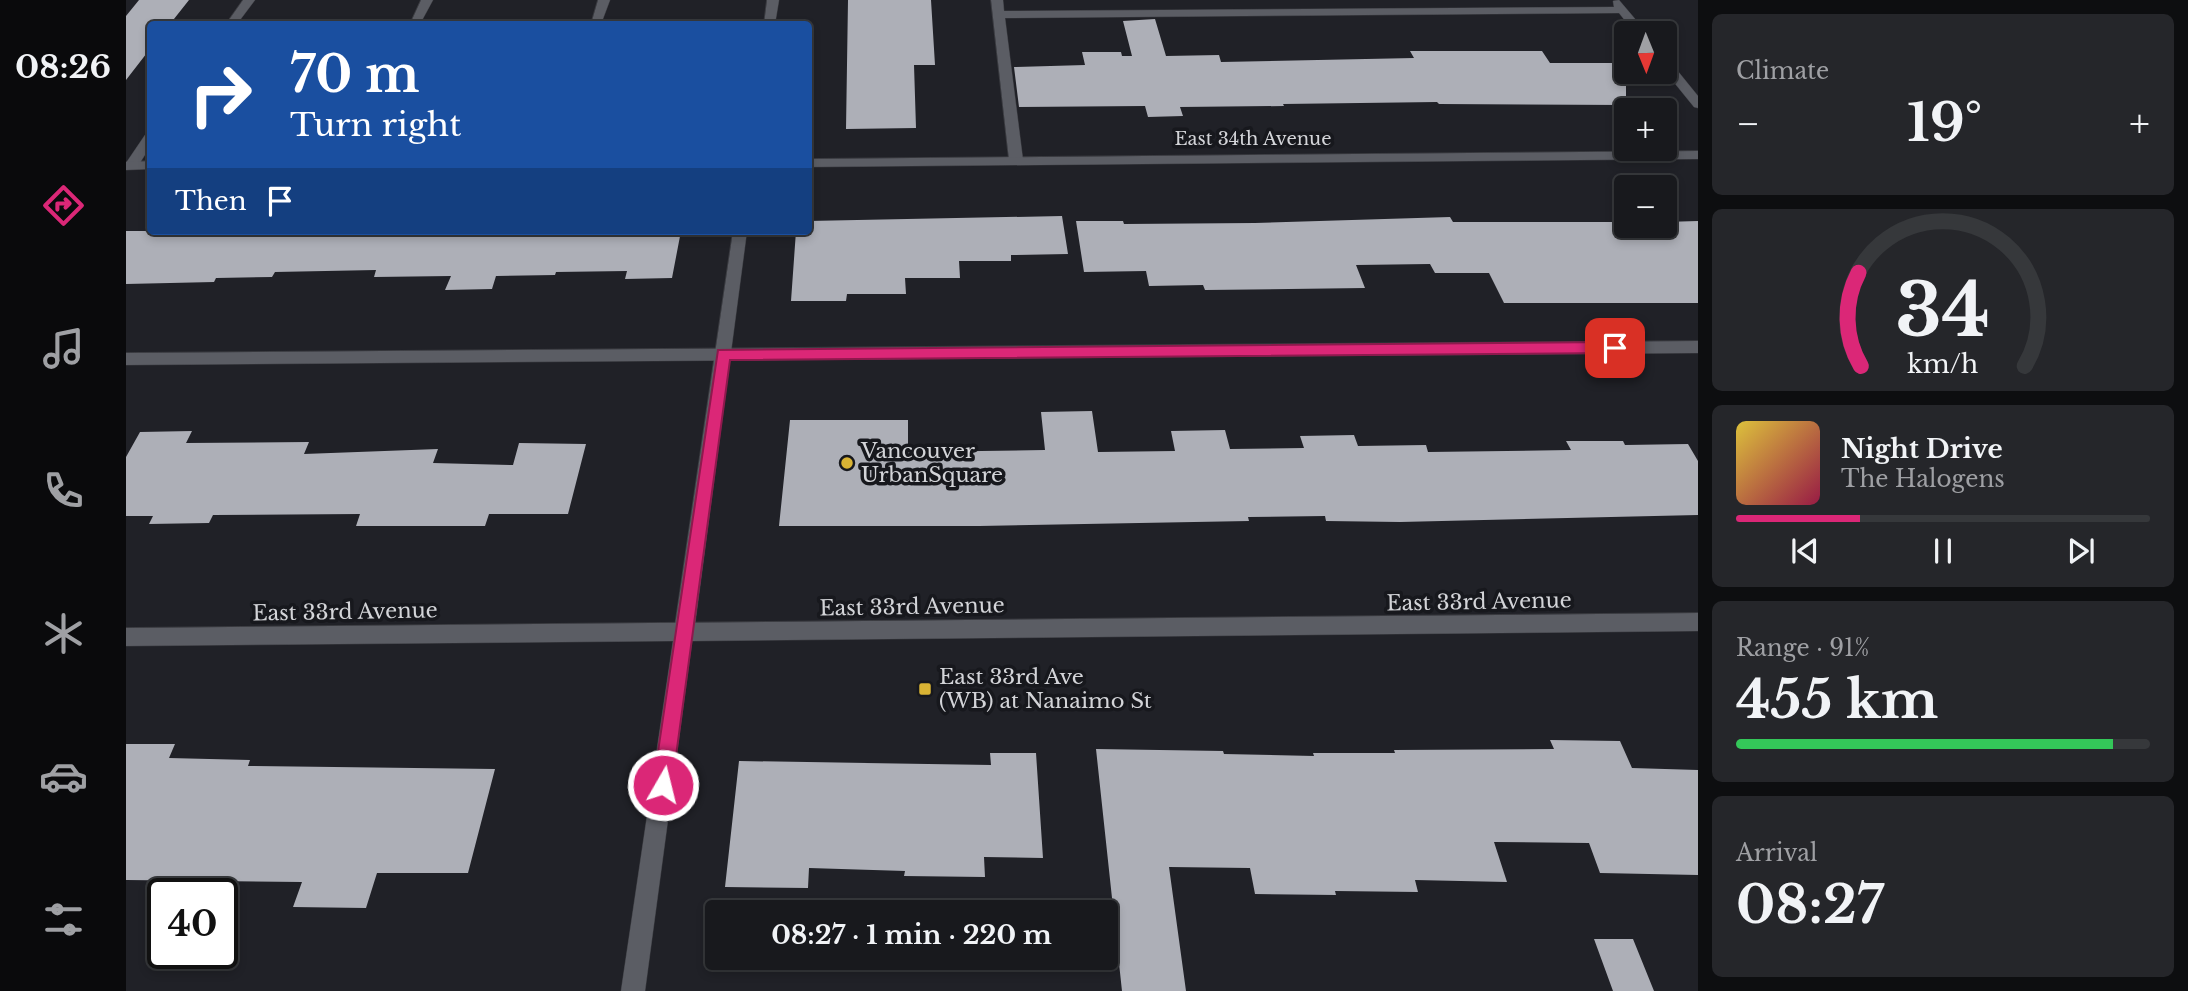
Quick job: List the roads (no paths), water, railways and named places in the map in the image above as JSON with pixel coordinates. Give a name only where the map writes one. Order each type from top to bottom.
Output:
[{"type":"street","points":[[233,21],[249,0]]},
{"type":"street","points":[[416,21],[427,0]]},
{"type":"street","points":[[597,21],[604,0]]},
{"type":"street","points":[[770,21],[773,0]]},
{"type":"street","points":[[996,0],[1016,160]]},
{"type":"street","points":[[998,15],[1619,5],[1632,21]]},
{"type":"street","points":[[1677,78],[1698,104]]},
{"type":"street","points":[[128,166],[147,142]]},
{"type":"street","name":"East 34th Avenue","points":[[812,163],[1698,155]]},
{"type":"street","points":[[128,166],[147,165]]},
{"type":"street","points":[[633,991],[739,235]]},
{"type":"street","points":[[126,359],[1698,347]]},
{"type":"street","name":"East 33rd Avenue","points":[[126,637],[1698,622]]},
{"type":"place","name":"Vancouver UrbanSquare","points":[[847,463]]},
{"type":"place","name":"East 33rd Ave (WB) at Nanaimo St","points":[[925,689]]}]
